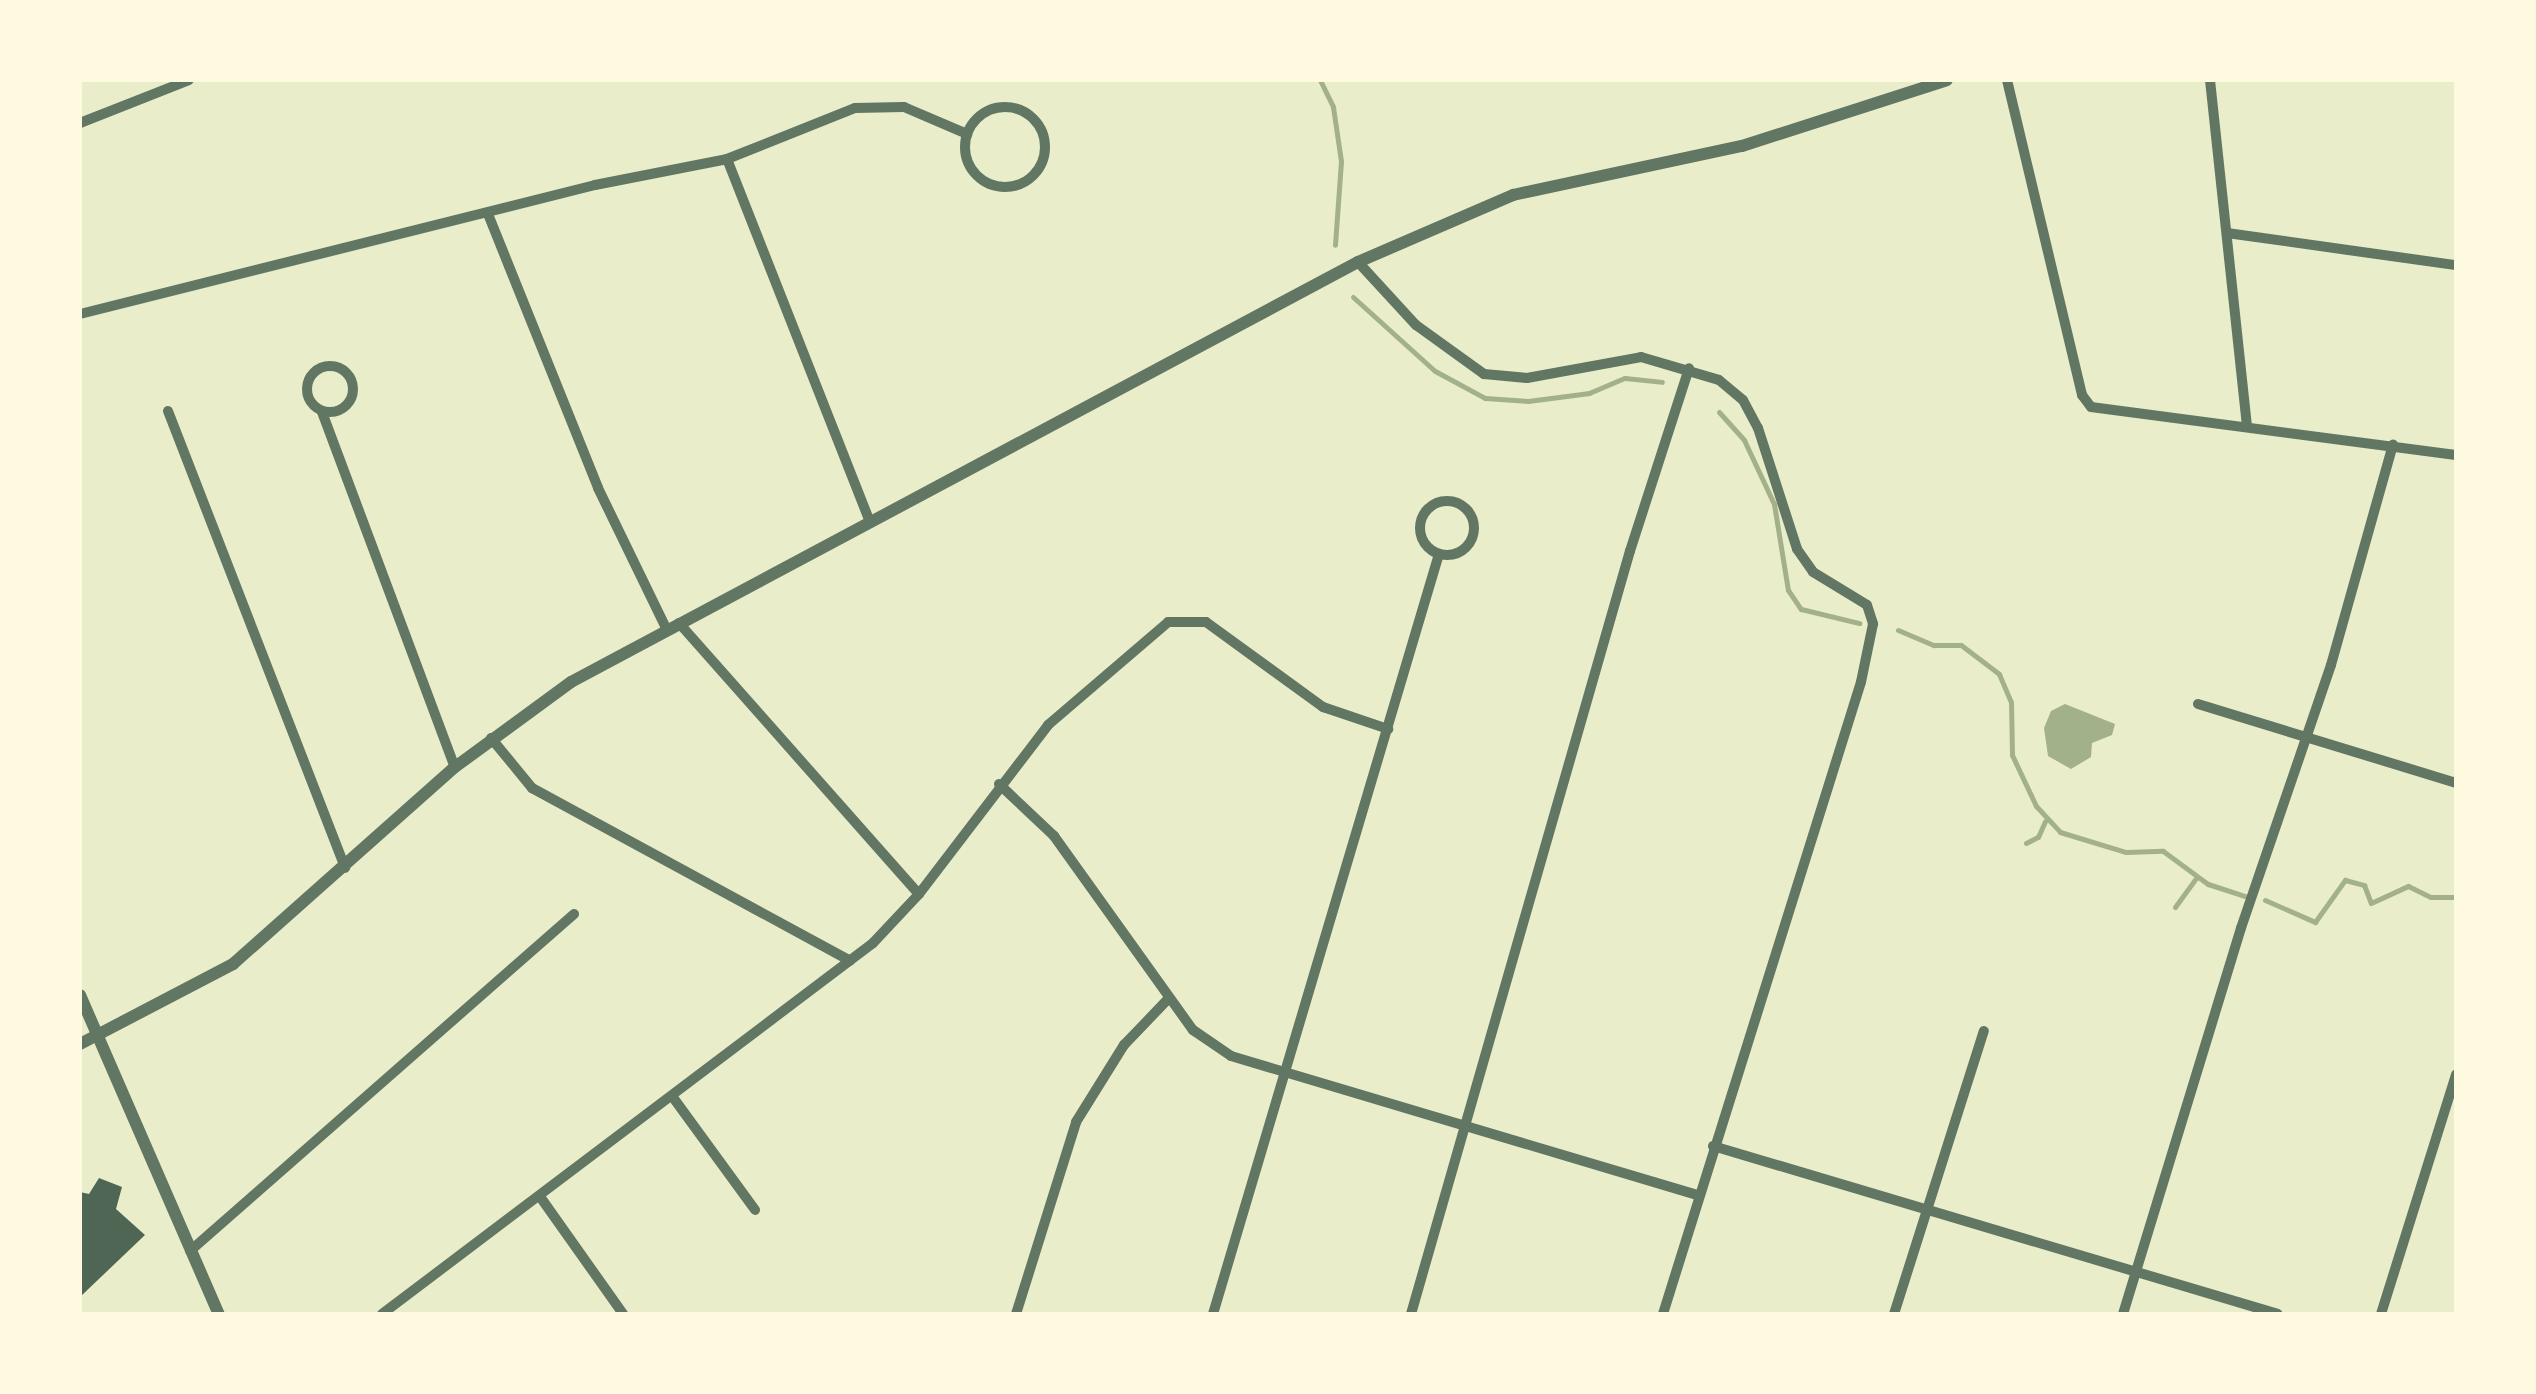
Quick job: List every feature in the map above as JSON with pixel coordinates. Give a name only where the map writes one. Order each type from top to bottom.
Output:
[{"type":"street","points":[[80,123],[189,80]]},
{"type":"street","points":[[80,1044],[233,964],[345,869],[455,767],[571,682],[1358,262],[1512,195],[1742,146],[1947,80]]},
{"type":"street","points":[[2007,80],[2082,395],[2091,407],[2121,415],[2247,427],[2456,455]]},
{"type":"street","points":[[2210,80],[2247,427]]},
{"type":"street","points":[[80,314],[728,159],[872,105],[904,108],[967,134]]},
{"type":"street","points":[[1012,107],[1040,126],[1045,154],[1024,182],[994,185],[972,169],[967,134],[982,114],[1012,107]]},
{"type":"street","points":[[728,159],[870,522]]},
{"type":"street","points":[[488,214],[598,488],[673,626],[919,894]]},
{"type":"street","points":[[2228,234],[2456,266]]},
{"type":"street","points":[[1358,262],[1416,325],[1484,374],[1527,378],[1641,357],[1690,368],[1719,380],[1742,400],[1764,442],[1797,549],[1812,572],[1866,605],[1872,624],[1861,682],[1663,1314]]},
{"type":"street","points":[[322,412],[338,411],[352,398],[352,380],[340,368],[318,368],[307,382],[310,403],[322,412],[455,767]]},
{"type":"street","points":[[1411,1314],[1690,368]]},
{"type":"street","points":[[168,411],[345,869]]},
{"type":"street","points":[[2123,1314],[2241,928],[2308,735],[2393,445]]},
{"type":"street","points":[[1452,501],[1470,513],[1473,535],[1457,553],[1439,554],[1423,542],[1420,524],[1429,507],[1452,501]]},
{"type":"street","points":[[1212,1314],[1287,1077],[1439,554]]},
{"type":"street","points":[[382,1314],[541,1198],[850,961],[919,894],[999,784],[1048,725],[1168,622],[1188,618],[1231,638],[1323,706],[1388,729]]},
{"type":"street","points":[[2198,704],[2456,783]]},
{"type":"street","points":[[491,738],[532,788],[850,961]]},
{"type":"street","points":[[999,784],[1054,836],[1193,1030],[1231,1056],[1287,1077],[1698,1195]]},
{"type":"street","points":[[190,1251],[574,914]]},
{"type":"street","points":[[80,995],[218,1314]]},
{"type":"street","points":[[1016,1314],[1076,1122],[1124,1046],[1168,998]]},
{"type":"street","points":[[1894,1314],[1984,1030]]},
{"type":"street","points":[[2380,1314],[2456,1074]]},
{"type":"street","points":[[672,1096],[756,1210]]},
{"type":"street","points":[[1713,1146],[2278,1314]]},
{"type":"street","points":[[541,1198],[623,1314]]},
{"type":"shaded area","points":[[2065,704],[2115,724],[2112,735],[2092,743],[2091,757],[2071,769],[2048,756],[2044,728],[2051,711]]},
{"type":"building","points":[[99,1178],[122,1187],[116,1209],[145,1235],[80,1297],[80,1192],[89,1194]]},
{"type":"waterway","points":[[1320,80],[1333,107],[1341,161],[1335,245]]},
{"type":"waterway","points":[[1353,297],[1435,371],[1485,398],[1528,401],[1589,393],[1625,378],[1662,382]]},
{"type":"waterway","points":[[1719,412],[1744,440],[1774,504],[1788,590],[1801,609],[1859,623]]},
{"type":"waterway","points":[[1898,630],[1934,645],[1961,645],[1999,674],[2011,702],[2012,755],[2036,806],[2060,832],[2126,852],[2163,851],[2208,884],[2245,896]]},
{"type":"waterway","points":[[2026,843],[2038,837],[2045,821]]},
{"type":"waterway","points":[[2175,907],[2196,878]]},
{"type":"waterway","points":[[2265,900],[2315,922],[2345,880],[2364,885],[2371,903],[2408,886],[2431,897],[2456,897]]}]
